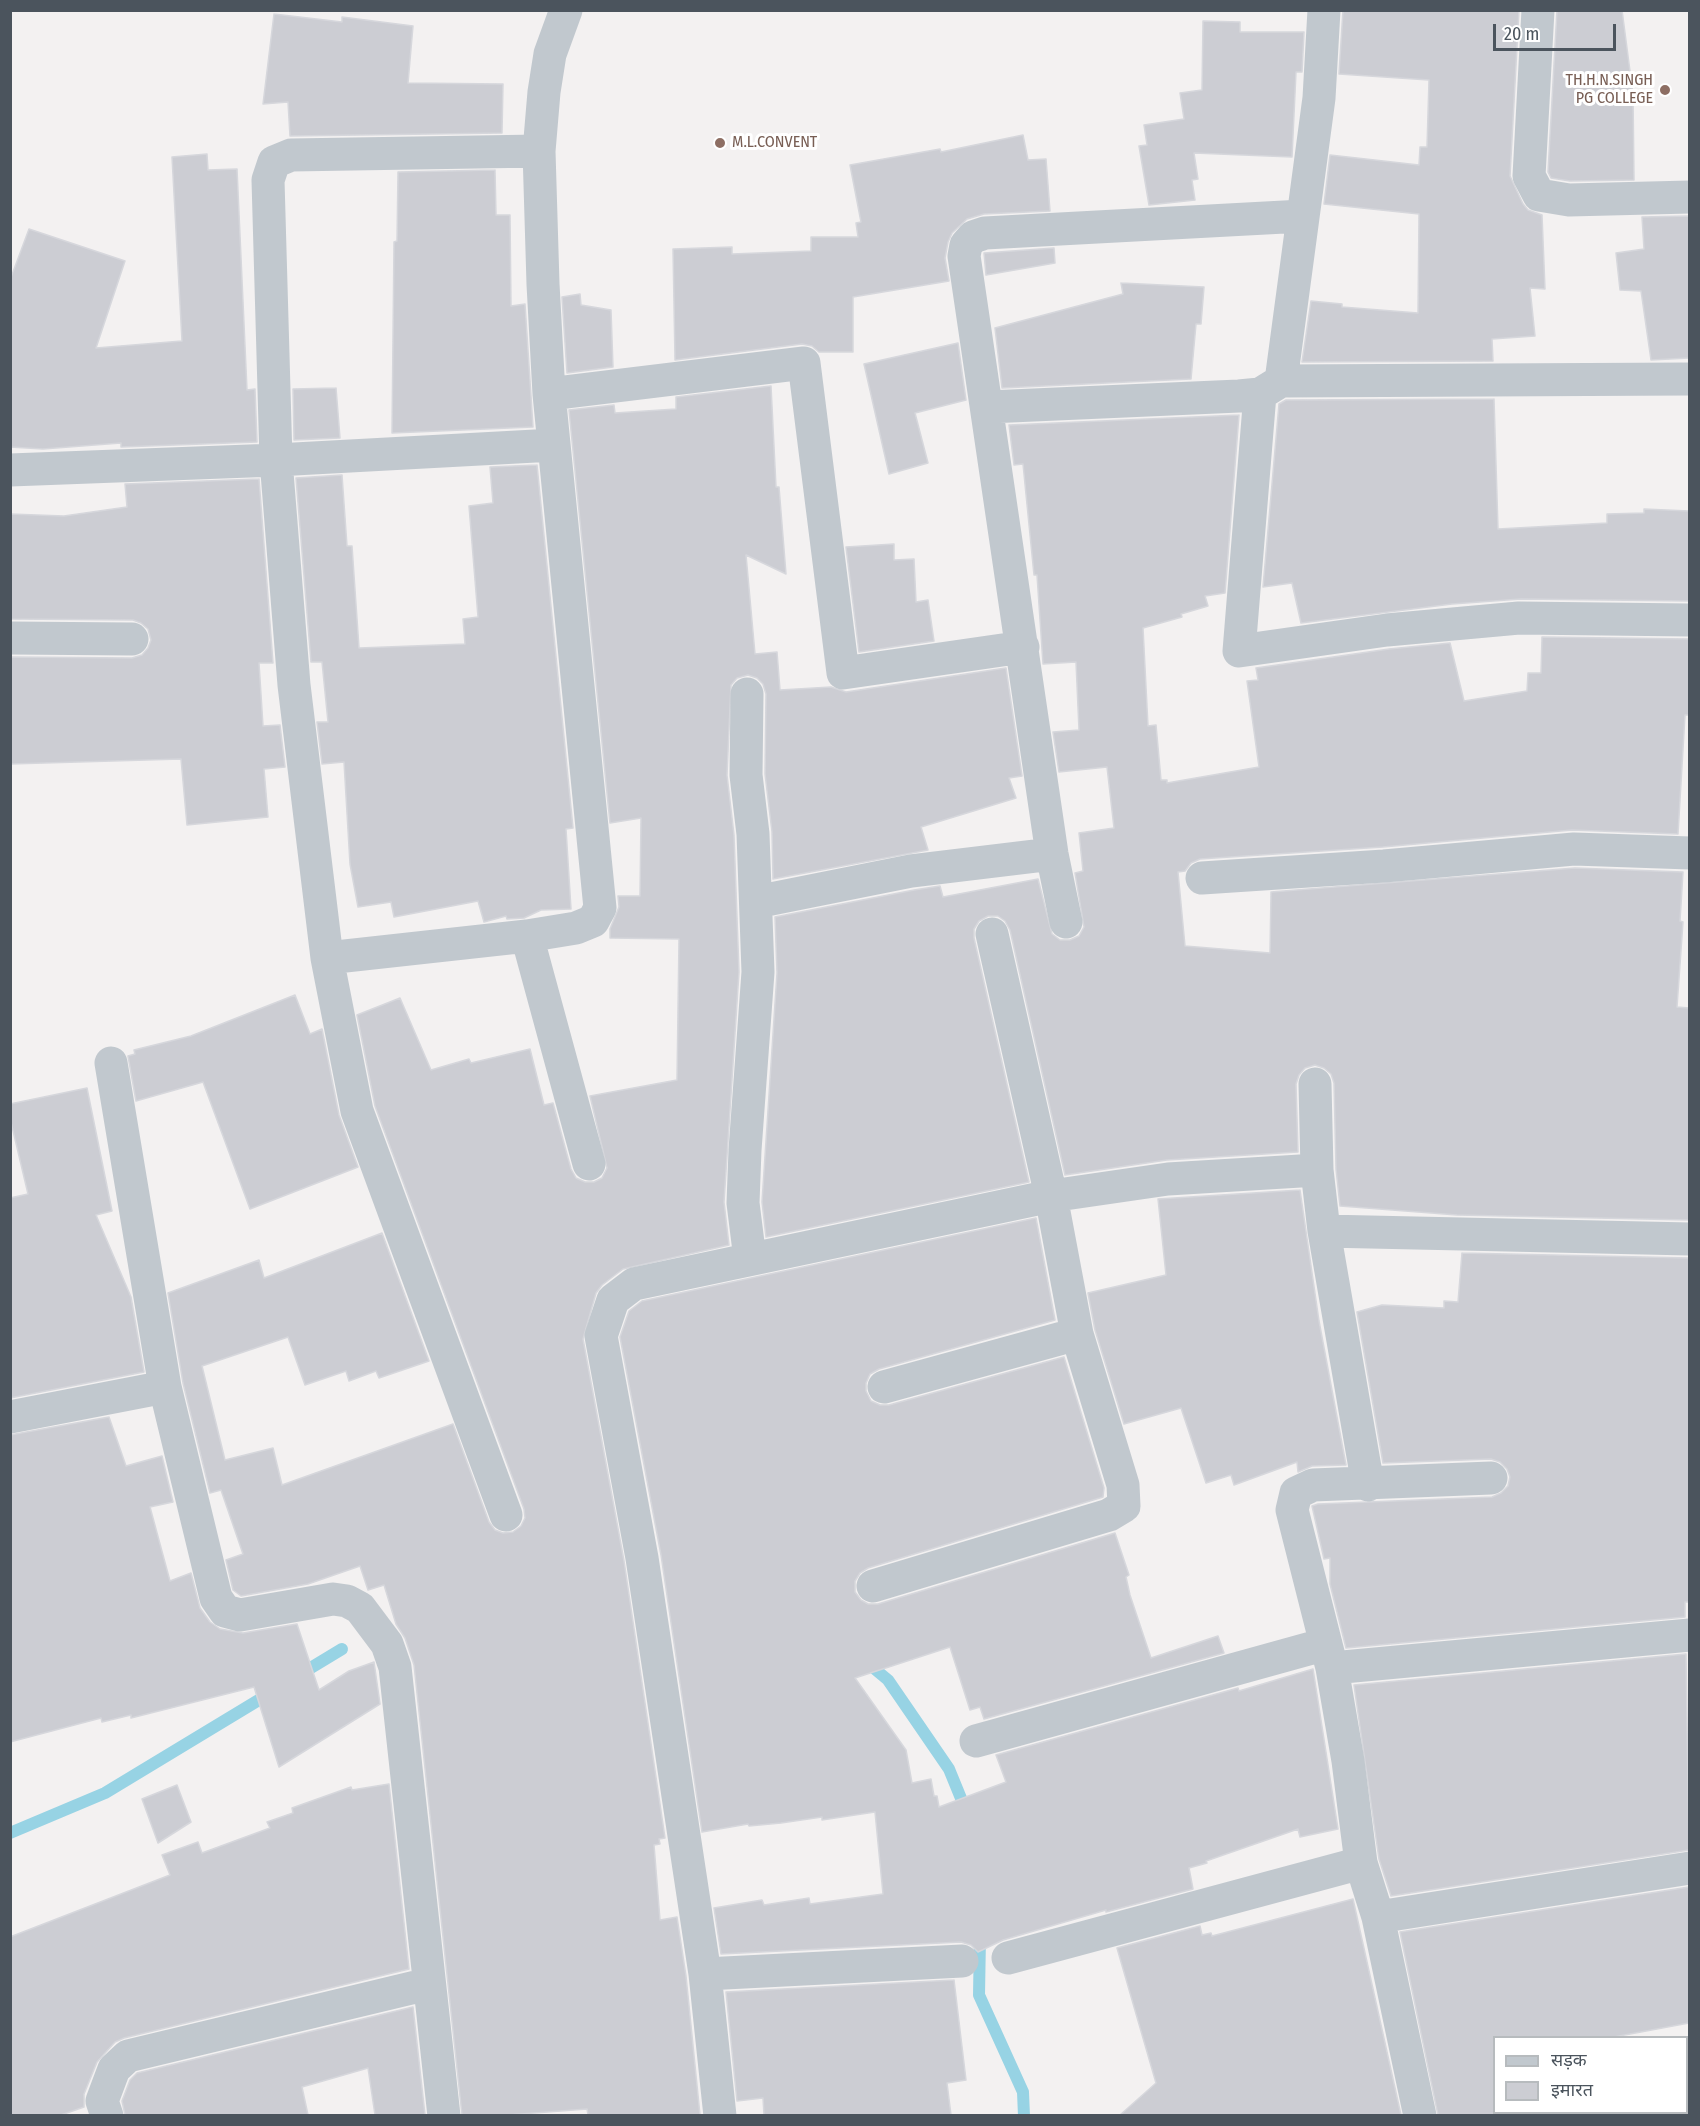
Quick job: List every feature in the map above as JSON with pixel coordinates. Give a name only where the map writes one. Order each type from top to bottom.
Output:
[{"type":"street","points":[[327,958],[527,936],[576,928],[593,921],[600,908],[549,394],[539,151],[550,54],[566,10]]},
{"type":"street","points":[[1324,10],[1319,98],[1304,216],[1271,387],[1239,651],[1387,630],[1519,618],[1689,620]]},
{"type":"street","points":[[1538,10],[1529,176],[1539,195],[1569,201],[1689,197]]},
{"type":"street","points":[[506,1515],[357,1111],[327,958],[294,685],[276,460],[268,180],[273,162],[291,155],[539,151]]},
{"type":"street","points":[[1066,922],[1052,854],[964,256],[966,245],[974,237],[985,233],[1304,216]]},
{"type":"street","points":[[549,394],[804,363],[843,673],[1023,647]]},
{"type":"street","points":[[988,407],[1271,387],[1689,379]]},
{"type":"street","points":[[10,470],[276,460],[554,445]]},
{"type":"street","points":[[10,638],[132,639]]},
{"type":"street","points":[[747,694],[746,775],[753,834],[758,972],[744,1192],[750,1259]]},
{"type":"street","points":[[1202,878],[1384,866],[1575,849],[1689,853]]},
{"type":"street","points":[[756,902],[911,871],[1052,854]]},
{"type":"street","points":[[873,1586],[1109,1515],[1124,1506],[1123,1485],[1077,1334],[1051,1196],[992,934]]},
{"type":"street","points":[[527,936],[589,1164]]},
{"type":"street","points":[[111,1063],[165,1387],[216,1598],[225,1611],[240,1615],[333,1599],[347,1601],[360,1608],[387,1644],[394,1667],[444,2115]]},
{"type":"street","points":[[1315,1084],[1317,1170],[1324,1231],[1368,1485]]},
{"type":"street","points":[[720,2115],[705,1974],[642,1558],[600,1336],[613,1300],[634,1284],[1051,1196],[1168,1179],[1317,1170]]},
{"type":"street","points":[[1324,1231],[1689,1239]]},
{"type":"street","points":[[884,1387],[1077,1334]]},
{"type":"street","points":[[10,1417],[165,1387]]},
{"type":"street","points":[[1420,2115],[1378,1917],[1361,1863],[1348,1761],[1329,1656],[1292,1510],[1295,1497],[1300,1490],[1313,1485],[1332,1482],[1368,1485],[1491,1478]]},
{"type":"street","points":[[976,1741],[1329,1656],[1689,1635]]},
{"type":"street","points":[[1008,1958],[1361,1863]]},
{"type":"street","points":[[1378,1917],[1689,1868]]},
{"type":"street","points":[[705,1974],[962,1961]]},
{"type":"street","points":[[107,2115],[102,2100],[114,2069],[128,2056],[428,1984]]},
{"type":"building","points":[[1343,10],[1519,10],[1510,176],[1523,204],[1528,210],[1542,215],[1545,289],[1530,288],[1535,336],[1492,339],[1493,361],[1302,362],[1311,301],[1342,304],[1342,307],[1418,313],[1419,214],[1324,204],[1330,155],[1419,165],[1420,147],[1427,147],[1429,80],[1339,74]]},
{"type":"building","points":[[1557,10],[1622,10],[1633,94],[1634,180],[1570,181],[1551,178],[1548,172]]},
{"type":"building","points":[[274,14],[342,22],[342,17],[413,26],[408,83],[503,84],[502,133],[290,136],[288,102],[263,104]]},
{"type":"building","points":[[1203,21],[1240,22],[1240,32],[1304,32],[1302,72],[1296,72],[1292,157],[1194,153],[1198,179],[1192,180],[1195,200],[1149,205],[1139,146],[1147,145],[1144,125],[1184,119],[1180,93],[1202,90]]},
{"type":"building","points":[[1023,135],[1028,160],[1046,159],[1050,211],[984,214],[967,219],[952,233],[948,242],[945,258],[949,281],[853,297],[853,352],[819,352],[812,346],[802,344],[675,360],[673,249],[732,247],[732,254],[811,251],[811,237],[858,237],[856,223],[861,222],[850,165],[940,149],[941,152]]},
{"type":"building","points":[[207,154],[208,170],[237,169],[247,390],[255,389],[257,442],[121,447],[121,443],[43,449],[10,447],[10,280],[29,229],[125,261],[96,348],[182,341],[172,157]]},
{"type":"building","points":[[495,170],[496,215],[510,215],[511,306],[525,304],[533,427],[392,433],[394,242],[397,241],[398,172]]},
{"type":"building","points":[[1689,216],[1689,358],[1651,360],[1641,291],[1620,290],[1616,253],[1644,249],[1642,217]]},
{"type":"building","points":[[1054,248],[1055,263],[986,275],[984,253]]},
{"type":"building","points":[[1121,283],[1204,287],[1201,324],[1196,324],[1191,379],[1002,388],[995,328],[1123,294]]},
{"type":"building","points":[[580,294],[581,305],[611,310],[613,367],[567,373],[562,297]]},
{"type":"building","points":[[958,343],[966,400],[915,413],[928,463],[889,474],[864,364]]},
{"type":"building","points":[[771,386],[776,487],[779,487],[786,574],[746,555],[755,654],[777,652],[780,690],[831,687],[846,692],[1006,668],[1022,776],[1009,778],[1016,798],[921,827],[928,850],[773,879],[772,832],[765,774],[766,694],[763,684],[757,678],[748,675],[737,678],[731,685],[727,775],[734,835],[739,972],[724,1202],[729,1245],[623,1269],[602,1285],[596,1293],[583,1339],[624,1561],[665,1838],[659,1839],[660,1844],[654,1845],[660,1920],[677,1917],[686,1976],[700,2115],[588,2115],[587,2109],[508,2115],[462,2115],[414,1665],[405,1638],[396,1624],[384,1585],[368,1590],[360,1566],[308,1584],[241,1596],[233,1590],[226,1560],[243,1554],[221,1490],[210,1493],[183,1383],[168,1293],[259,1260],[264,1278],[382,1233],[429,1361],[379,1378],[376,1371],[349,1381],[346,1371],[305,1385],[288,1337],[202,1366],[225,1460],[273,1448],[282,1485],[453,1424],[489,1522],[495,1530],[503,1533],[513,1532],[521,1526],[525,1518],[524,1509],[375,1106],[357,1015],[400,998],[431,1070],[469,1059],[471,1063],[530,1049],[544,1105],[553,1103],[571,1169],[576,1178],[585,1182],[594,1182],[602,1178],[607,1168],[590,1096],[677,1080],[679,939],[610,938],[610,929],[619,907],[618,896],[640,896],[641,818],[610,823],[569,410],[614,405],[615,413],[676,409],[676,397]]},
{"type":"building","points":[[336,388],[340,438],[294,440],[293,389]]},
{"type":"building","points":[[1494,399],[1498,529],[1607,523],[1607,514],[1644,513],[1644,509],[1689,511],[1689,601],[1521,599],[1452,604],[1301,623],[1292,583],[1263,587],[1279,404],[1286,400]]},
{"type":"building","points":[[1239,415],[1225,593],[1205,596],[1208,606],[1181,614],[1182,617],[1143,628],[1148,726],[1156,725],[1161,780],[1167,780],[1167,783],[1259,767],[1247,681],[1258,680],[1256,668],[1389,649],[1450,643],[1464,701],[1527,691],[1528,673],[1541,673],[1542,637],[1689,639],[1689,715],[1685,715],[1678,834],[1572,830],[1383,847],[1200,859],[1191,863],[1185,871],[1178,872],[1185,946],[1270,953],[1271,892],[1575,868],[1683,872],[1680,921],[1683,922],[1677,1007],[1689,1008],[1689,1220],[1457,1215],[1340,1206],[1336,1169],[1334,1083],[1331,1074],[1315,1065],[1305,1068],[1296,1084],[1298,1152],[1167,1160],[1065,1175],[1010,930],[1005,921],[998,916],[988,916],[979,921],[974,929],[974,938],[1029,1182],[766,1237],[762,1202],[777,973],[775,917],[940,886],[943,897],[1038,879],[1052,934],[1060,940],[1070,940],[1079,936],[1084,927],[1075,873],[1083,871],[1079,833],[1114,828],[1107,767],[1059,772],[1053,732],[1079,730],[1076,662],[1043,664],[1037,575],[1034,575],[1023,464],[1014,465],[1009,425]]},
{"type":"building","points":[[537,465],[573,828],[566,829],[571,909],[541,910],[524,918],[507,919],[506,916],[484,922],[478,901],[394,917],[391,902],[358,907],[350,864],[344,762],[322,764],[317,722],[328,722],[322,662],[311,662],[296,478],[342,475],[347,546],[352,546],[359,648],[465,644],[463,619],[478,617],[469,506],[493,503],[490,467]]},
{"type":"building","points":[[259,479],[273,663],[259,663],[263,726],[280,725],[285,767],[264,769],[268,817],[187,825],[181,759],[10,764],[10,657],[132,658],[142,655],[151,640],[148,629],[133,620],[10,619],[10,514],[64,516],[127,507],[125,484]]},
{"type":"building","points":[[894,544],[894,560],[914,559],[916,602],[928,600],[934,641],[859,652],[846,547]]},
{"type":"building","points":[[295,995],[310,1034],[322,1029],[339,1115],[358,1167],[250,1209],[203,1082],[136,1101],[128,1056],[135,1054],[134,1050],[191,1036]]},
{"type":"building","points":[[87,1088],[112,1211],[96,1215],[131,1297],[144,1372],[10,1398],[10,1198],[28,1194],[10,1118],[10,1104]]},
{"type":"building","points":[[1300,1190],[1319,1321],[1346,1465],[1312,1466],[1298,1472],[1297,1462],[1234,1485],[1231,1475],[1206,1483],[1181,1408],[1124,1424],[1095,1330],[1088,1293],[1166,1275],[1158,1199]]},
{"type":"building","points":[[1036,1218],[1055,1320],[879,1369],[870,1374],[866,1383],[866,1391],[871,1401],[880,1405],[889,1405],[1064,1357],[1104,1488],[1103,1497],[868,1568],[860,1573],[855,1581],[855,1592],[861,1600],[868,1604],[878,1604],[1115,1533],[1129,1575],[1126,1577],[1130,1595],[1151,1658],[1218,1636],[1224,1653],[984,1719],[980,1707],[970,1710],[950,1647],[855,1678],[906,1750],[912,1783],[931,1779],[939,1807],[1006,1782],[996,1755],[1238,1688],[1239,1691],[1313,1669],[1338,1829],[1300,1837],[1298,1829],[1189,1868],[1193,1889],[1106,1912],[1106,1910],[1003,1940],[978,1952],[971,1945],[961,1942],[721,1954],[714,1908],[762,1900],[764,1905],[809,1898],[810,1904],[883,1894],[875,1812],[822,1820],[822,1817],[781,1823],[749,1826],[748,1824],[702,1832],[661,1555],[620,1337],[629,1311],[642,1301]]},
{"type":"building","points":[[1462,1253],[1689,1258],[1689,1602],[1685,1602],[1685,1617],[1346,1648],[1330,1584],[1330,1558],[1324,1559],[1312,1506],[1492,1497],[1501,1493],[1508,1486],[1510,1477],[1507,1469],[1500,1462],[1491,1459],[1383,1463],[1357,1312],[1382,1305],[1444,1308],[1444,1301],[1458,1302]]},
{"type":"building","points":[[109,1417],[126,1466],[162,1456],[173,1502],[150,1507],[170,1581],[191,1573],[200,1608],[210,1622],[220,1629],[243,1633],[297,1624],[319,1690],[349,1671],[374,1662],[380,1704],[279,1767],[254,1687],[131,1718],[131,1715],[102,1722],[101,1718],[10,1742],[10,1435]]},
{"type":"building","points":[[1686,1654],[1689,1850],[1391,1896],[1379,1859],[1354,1685]]},
{"type":"building","points":[[389,1784],[409,1969],[124,2038],[115,2042],[97,2062],[84,2094],[84,2107],[61,2115],[10,2115],[10,1937],[170,1875],[162,1855],[198,1842],[202,1853],[270,1828],[267,1822],[293,1813],[292,1808],[351,1787],[352,1790]]},
{"type":"building","points":[[177,1785],[191,1822],[158,1843],[142,1799]]},
{"type":"building","points":[[1689,1887],[1689,2023],[1619,2036],[1493,2036],[1494,2115],[1438,2115],[1400,1932]]},
{"type":"building","points":[[1353,1899],[1401,2115],[1120,2115],[1156,2083],[1117,1948],[1200,1926],[1202,1935],[1211,1933],[1212,1936]]},
{"type":"building","points":[[954,1980],[966,2080],[947,2083],[951,2115],[764,2115],[763,2098],[737,2101],[726,1992]]},
{"type":"building","points":[[413,2007],[425,2115],[375,2115],[368,2068],[302,2087],[308,2115],[125,2115],[122,2101],[130,2080],[137,2073]]},
{"type":"waterway","points":[[299,1675],[342,1649]]},
{"type":"waterway","points":[[864,1660],[888,1680],[949,1769],[967,1813]]},
{"type":"waterway","points":[[10,1833],[105,1793],[272,1692]]},
{"type":"waterway","points":[[980,1937],[979,1995],[1023,2092],[1024,2116]]},
{"type":"place","name":"TH.H.N.SINGH PG COLLEGE","points":[[1665,90]]},
{"type":"place","name":"M.L.CONVENT","points":[[720,143]]}]
